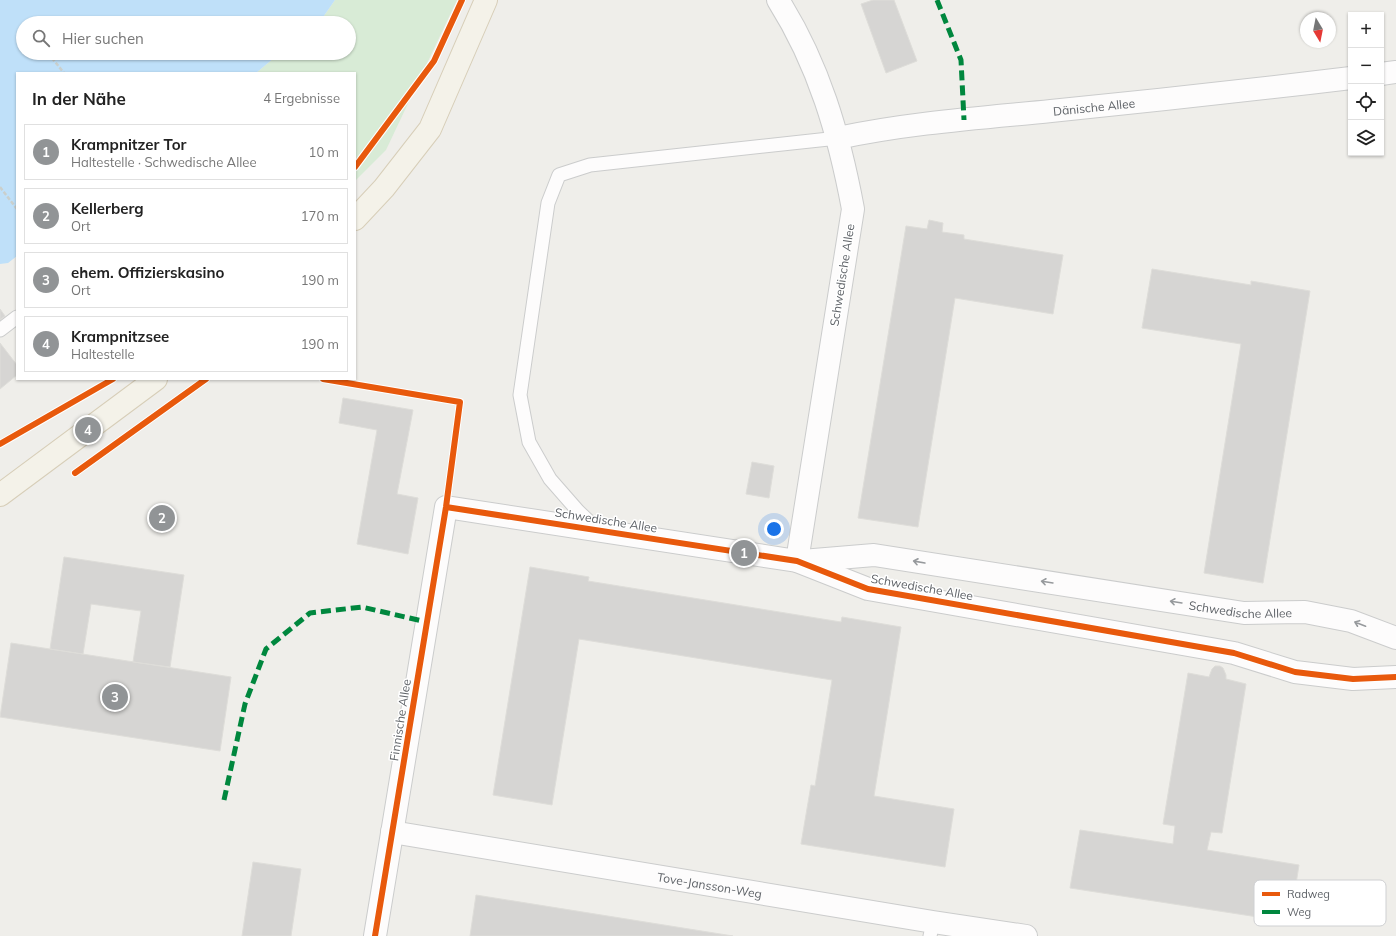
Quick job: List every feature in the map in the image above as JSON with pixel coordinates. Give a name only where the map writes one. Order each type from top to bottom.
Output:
[{"type":"main road","points":[[356,218],[384,188],[430,129],[486,0]]},
{"type":"main road","points":[[0,496],[155,380]]},
{"type":"street","name":"Schwedische Allee","points":[[778,0],[804,48],[821,87],[838,138],[852,209],[797,561]]},
{"type":"street","points":[[1384,74],[1396,72]]},
{"type":"street","name":"Dänische Allee","points":[[838,138],[866,132],[964,120],[1236,92],[1348,78]]},
{"type":"street","name":"Schwedische Allee","points":[[446,507],[797,561],[868,589],[1234,653],[1295,672],[1353,679],[1396,677]]},
{"type":"street","name":"Finnische Allee","points":[[375,936],[446,507]]},
{"type":"street","name":"Schwedische Allee","points":[[797,561],[874,555],[1244,613],[1305,612],[1351,621],[1396,638]]},
{"type":"street","name":"Tove-Jansson-Weg","points":[[392,832],[931,929],[1026,936]]},
{"type":"lane","points":[[598,530],[578,511],[550,479],[529,442],[520,395],[548,203],[559,175],[590,164],[838,138]]},
{"type":"lane","points":[[0,330],[16,318]]},
{"type":"path","points":[[54,60],[63,72]]},
{"type":"path","points":[[0,187],[16,208]]},
{"type":"green space","points":[[335,0],[457,0],[386,150],[356,180],[356,72],[257,72],[272,60],[356,60],[356,16],[324,16]]},
{"type":"water","points":[[0,0],[335,0],[324,16],[16,16],[16,60],[272,60],[257,72],[16,72],[16,257],[8,263],[0,264]]},
{"type":"building","points":[[873,0],[894,0],[917,61],[886,73],[861,4]]},
{"type":"building","points":[[929,220],[943,223],[942,232],[964,235],[964,239],[1063,255],[1053,314],[955,298],[918,527],[858,518],[906,226],[927,229]]},
{"type":"building","points":[[1152,269],[1251,285],[1251,281],[1310,291],[1263,583],[1204,573],[1241,344],[1142,328]]},
{"type":"building","points":[[0,309],[5,316],[0,320]]},
{"type":"building","points":[[0,343],[16,364],[16,376],[0,389]]},
{"type":"building","points":[[343,398],[413,410],[397,494],[418,498],[408,554],[357,544],[377,430],[339,423]]},
{"type":"building","points":[[752,462],[774,466],[769,498],[746,494]]},
{"type":"building","points":[[64,557],[184,575],[170,667],[133,662],[141,611],[91,604],[83,654],[50,649]]},
{"type":"building","points":[[530,567],[589,577],[588,581],[841,622],[842,617],[901,627],[874,796],[954,809],[945,867],[801,844],[811,785],[815,786],[832,680],[579,639],[552,805],[493,795]]},
{"type":"building","points":[[11,643],[231,677],[220,751],[0,717]]},
{"type":"building","points":[[1215,666],[1220,666],[1223,668],[1226,679],[1246,684],[1222,833],[1211,832],[1207,850],[1299,865],[1297,880],[1254,880],[1254,916],[1070,888],[1080,830],[1173,844],[1175,826],[1163,824],[1188,673],[1209,677]]},
{"type":"building","points":[[253,862],[301,869],[291,936],[242,936]]},
{"type":"building","points":[[476,895],[733,936],[470,936]]},
{"type":"marked path","points":[[937,0],[961,60],[964,120]]},
{"type":"marked path","points":[[224,800],[245,704],[266,649],[310,613],[362,607],[427,622]]},
{"type":"cycle path","points":[[356,166],[434,61],[462,0]]},
{"type":"cycle path","points":[[0,444],[111,380]]},
{"type":"cycle path","points":[[75,473],[205,380]]},
{"type":"cycle path","points":[[329,380],[460,402],[446,507],[375,936]]},
{"type":"cycle path","points":[[446,507],[797,561],[868,589],[1234,653],[1295,672],[1353,679],[1396,677]]},
{"type":"place","name":"Krampnitzsee","points":[[88,430]]},
{"type":"place","name":"Kellerberg","points":[[162,518]]},
{"type":"place","name":"Krampnitzer Tor","points":[[744,553]]},
{"type":"place","name":"ehem. Offizierskasino","points":[[115,697]]}]
